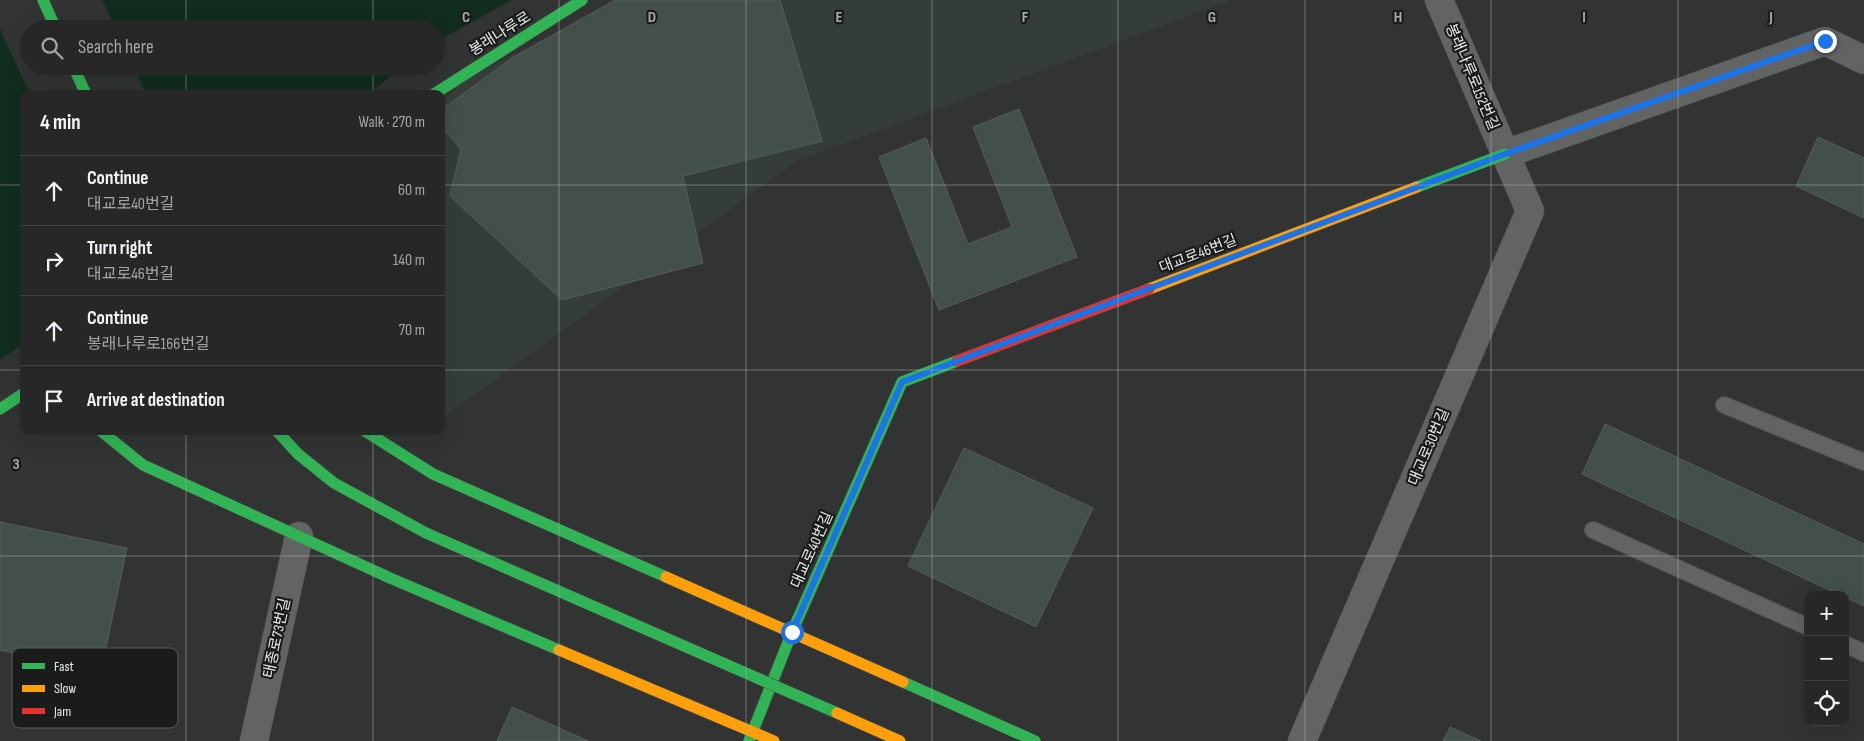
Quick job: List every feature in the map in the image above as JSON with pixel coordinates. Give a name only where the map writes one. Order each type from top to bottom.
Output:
[{"type":"main road","points":[[43,0],[52,20]]},
{"type":"main road","name":"봉래나루로","points":[[440,90],[582,0]]},
{"type":"main road","points":[[77,75],[84,90]]},
{"type":"main road","name":"대교로46번길","points":[[902,382],[1505,154]]},
{"type":"main road","name":"대교로40번길","points":[[751,736],[792,632],[902,382]]},
{"type":"main road","points":[[0,409],[20,396]]},
{"type":"main road","points":[[106,435],[143,465],[390,578],[751,736],[774,741]]},
{"type":"main road","points":[[281,435],[298,454],[334,483],[426,533],[900,741]]},
{"type":"main road","points":[[371,435],[433,474],[1035,741]]},
{"type":"street","name":"봉래나루로152번길","points":[[1439,0],[1505,154]]},
{"type":"street","points":[[1505,154],[1825,41],[1864,60]]},
{"type":"street","name":"대교로30번길","points":[[1302,741],[1530,212],[1505,154]]},
{"type":"street","name":"태종로73번길","points":[[254,741],[299,536]]},
{"type":"lane","points":[[1724,405],[1864,462]]},
{"type":"lane","points":[[1593,530],[1804,625]]},
{"type":"lane","points":[[1849,646],[1864,653]]},
{"type":"shaded area","points":[[0,0],[512,0],[445,37],[445,20],[20,20],[20,75],[392,75],[373,90],[20,90],[20,346],[0,360]]},
{"type":"shaded area","points":[[619,0],[1232,0],[797,161],[445,416],[445,98],[466,79]]},
{"type":"pier","points":[[0,0],[102,0],[112,20],[20,20],[20,72],[0,29]]},
{"type":"pier","points":[[21,75],[137,75],[144,90],[28,90]]},
{"type":"building","points":[[615,0],[780,0],[822,141],[683,176],[703,263],[562,300],[450,196],[461,149],[445,131],[445,107],[512,58]]},
{"type":"building","points":[[1019,109],[1077,257],[939,310],[879,157],[926,138],[968,244],[1012,227],[973,127]]},
{"type":"building","points":[[1818,137],[1864,158],[1864,218],[1796,186]]},
{"type":"building","points":[[1605,424],[1864,544],[1864,606],[1849,599],[1849,591],[1831,591],[1582,474]]},
{"type":"building","points":[[964,448],[1093,508],[1036,627],[908,566]]},
{"type":"building","points":[[0,522],[127,548],[106,648],[12,648],[12,652],[0,650]]},
{"type":"building","points":[[512,707],[588,741],[497,741]]},
{"type":"building","points":[[1450,727],[1481,741],[1443,741]]},
{"type":"traffic: fast","points":[[43,0],[52,20]]},
{"type":"traffic: fast","points":[[440,90],[582,0]]},
{"type":"traffic: fast","points":[[77,75],[84,90]]},
{"type":"traffic: fast","points":[[1417,187],[1505,154]]},
{"type":"traffic: fast","points":[[749,741],[792,632],[902,382],[957,361]]},
{"type":"traffic: fast","points":[[0,409],[20,396]]},
{"type":"traffic: fast","points":[[106,435],[143,465],[390,578],[559,650]]},
{"type":"traffic: fast","points":[[281,435],[298,454],[334,483],[426,533],[837,713]]},
{"type":"traffic: fast","points":[[371,435],[433,474],[666,577]]},
{"type":"traffic: fast","points":[[903,682],[1035,741]]},
{"type":"traffic: slow","points":[[1149,289],[1417,187]]},
{"type":"traffic: slow","points":[[666,577],[903,682]]},
{"type":"traffic: slow","points":[[559,650],[774,741]]},
{"type":"traffic: slow","points":[[837,713],[900,741]]},
{"type":"traffic: jam","points":[[957,361],[1149,289]]},
{"type":"route","points":[[792,632],[902,382],[1505,154],[1825,41]]}]
